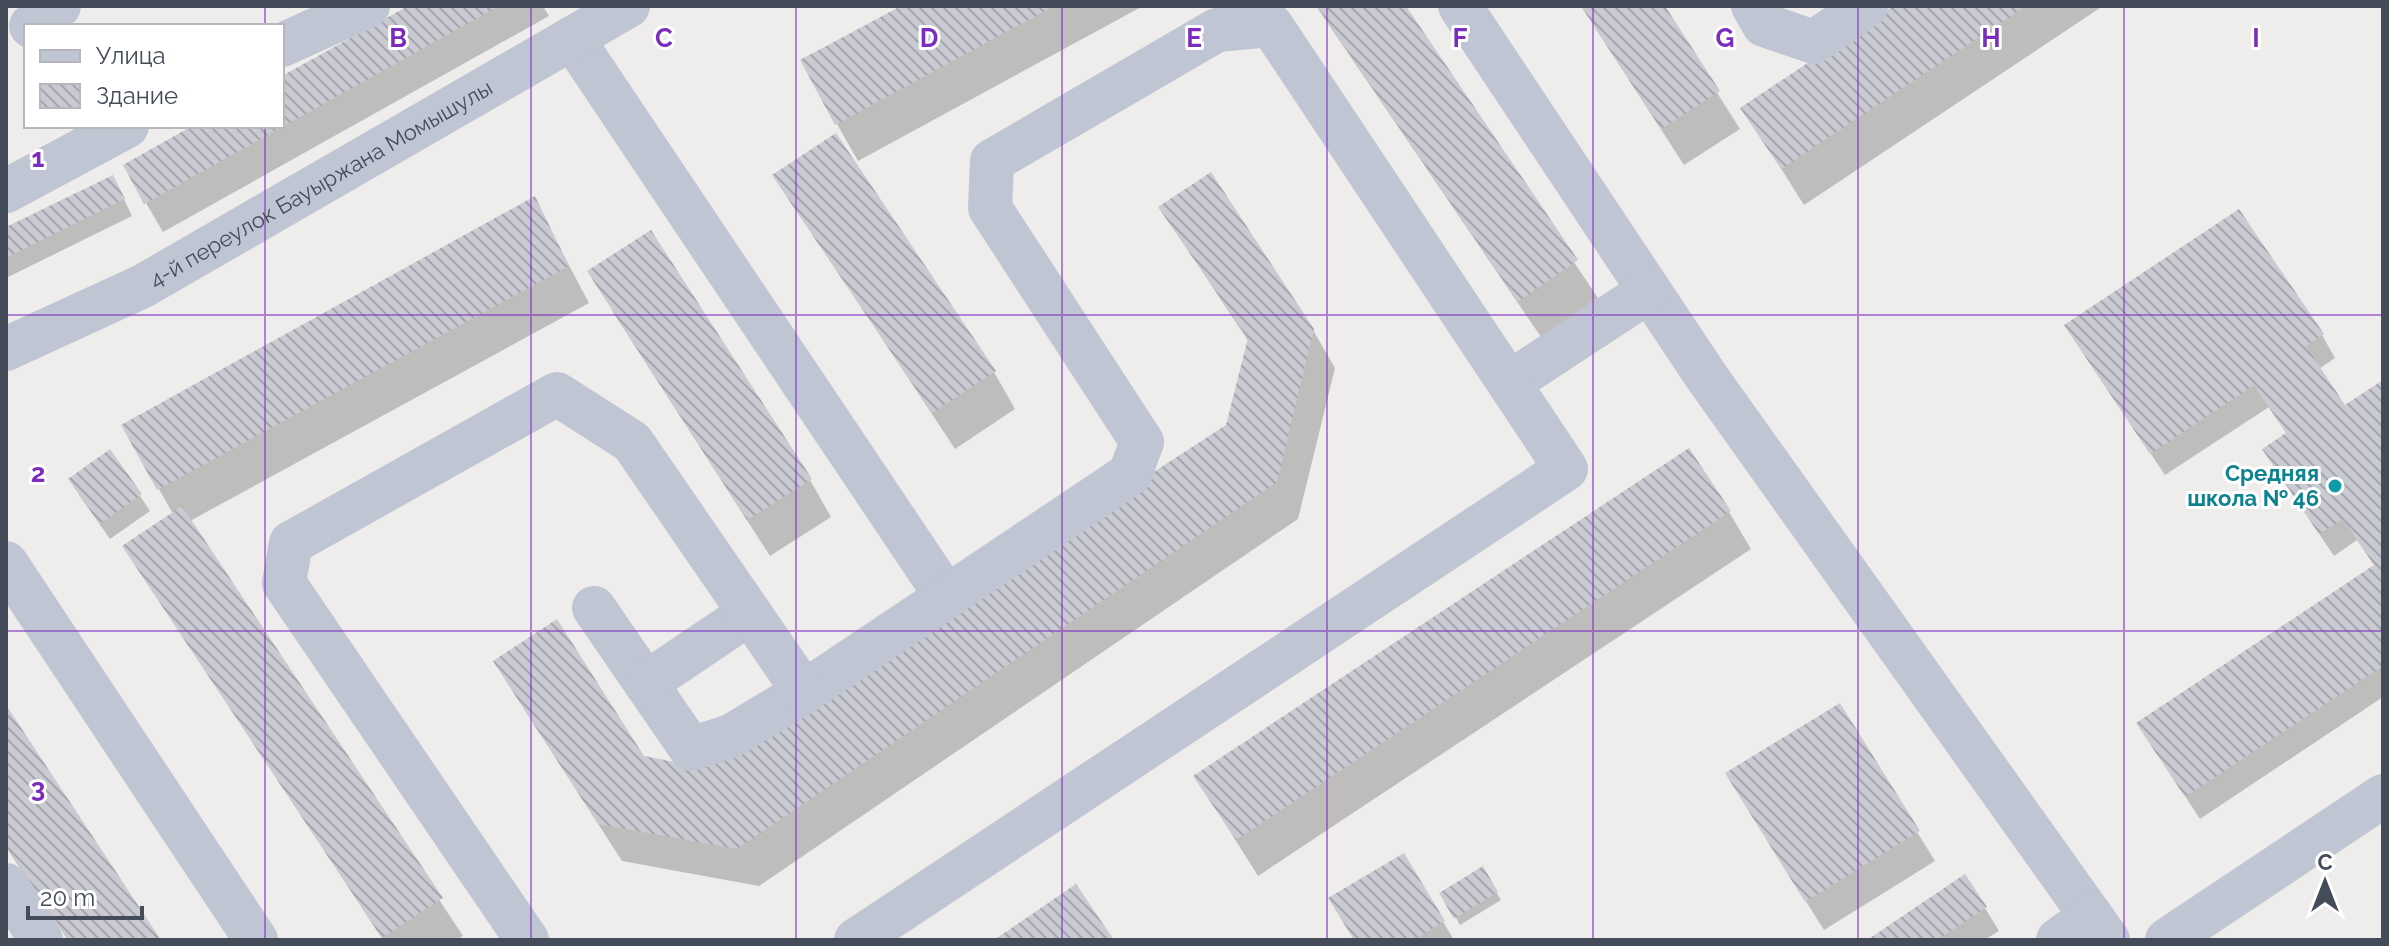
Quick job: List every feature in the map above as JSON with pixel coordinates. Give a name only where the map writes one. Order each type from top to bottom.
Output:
[{"type":"street","points":[[34,24],[59,6]]},
{"type":"street","points":[[284,24],[298,6]]},
{"type":"street","points":[[284,44],[368,6]]},
{"type":"street","name":"4-й переулок Бауыржана Момышулы","points":[[6,349],[143,286],[628,6]]},
{"type":"street","points":[[1460,6],[1706,376],[2086,932]]},
{"type":"street","points":[[1753,6],[1764,25],[1814,42],[1866,6]]},
{"type":"street","points":[[594,608],[691,749],[731,736],[804,692],[1130,474],[1142,442],[990,208],[992,161],[1217,30],[1271,25],[1566,469],[856,940]]},
{"type":"street","points":[[6,43],[24,31]]},
{"type":"street","points":[[572,38],[946,596]]},
{"type":"street","points":[[6,191],[123,128]]},
{"type":"street","points":[[1509,383],[1649,291]]},
{"type":"street","points":[[527,940],[284,583],[291,543],[557,394],[632,442],[804,692]]},
{"type":"street","points":[[6,563],[256,940]]},
{"type":"street","points":[[646,683],[750,613]]},
{"type":"street","points":[[2167,940],[2383,796]]},
{"type":"street","points":[[6,885],[41,940]]},
{"type":"building","points":[[408,6],[499,6],[284,126],[284,75]]},
{"type":"building","points":[[901,6],[1054,6],[835,125],[800,60]]},
{"type":"building","points":[[1317,6],[1406,6],[1578,260],[1518,302]]},
{"type":"building","points":[[1581,6],[1665,6],[1720,91],[1661,129]]},
{"type":"building","points":[[1893,6],[2026,6],[1781,169],[1740,108]]},
{"type":"building","points":[[188,128],[280,128],[144,204],[123,165]]},
{"type":"building","points":[[836,133],[996,371],[932,413],[772,175]]},
{"type":"building","points":[[1211,172],[1314,329],[1277,482],[737,849],[598,824],[493,661],[557,619],[644,756],[700,767],[1226,425],[1248,338],[1158,207]]},
{"type":"building","points":[[113,175],[125,199],[6,258],[6,227]]},
{"type":"building","points":[[535,196],[569,266],[157,490],[121,425]]},
{"type":"building","name":"Средняя школа № 46","points":[[2239,209],[2324,334],[2306,346],[2345,405],[2383,380],[2383,666],[2185,797],[2136,723],[2374,565],[2343,519],[2319,534],[2262,449],[2286,433],[2254,385],[2150,454],[2064,325]]},
{"type":"building","points":[[651,230],[812,479],[747,520],[587,271]]},
{"type":"building","points":[[1689,448],[1731,511],[1236,840],[1193,776]]},
{"type":"building","points":[[110,449],[142,494],[100,524],[68,479]]},
{"type":"building","points":[[182,506],[443,898],[382,938],[122,546]]},
{"type":"building","points":[[1840,703],[1920,831],[1805,902],[1725,773]]},
{"type":"building","points":[[6,705],[161,940],[69,940],[6,845]]},
{"type":"building","points":[[1404,853],[1445,921],[1414,940],[1354,940],[1328,898]]},
{"type":"building","points":[[1483,866],[1498,892],[1454,919],[1439,893]]},
{"type":"building","points":[[1965,874],[1987,907],[1937,940],[1867,940]]},
{"type":"building","points":[[1076,884],[1114,940],[994,940]]},
{"type":"place","name":"Средняя школа № 46","points":[[2335,486]]}]
